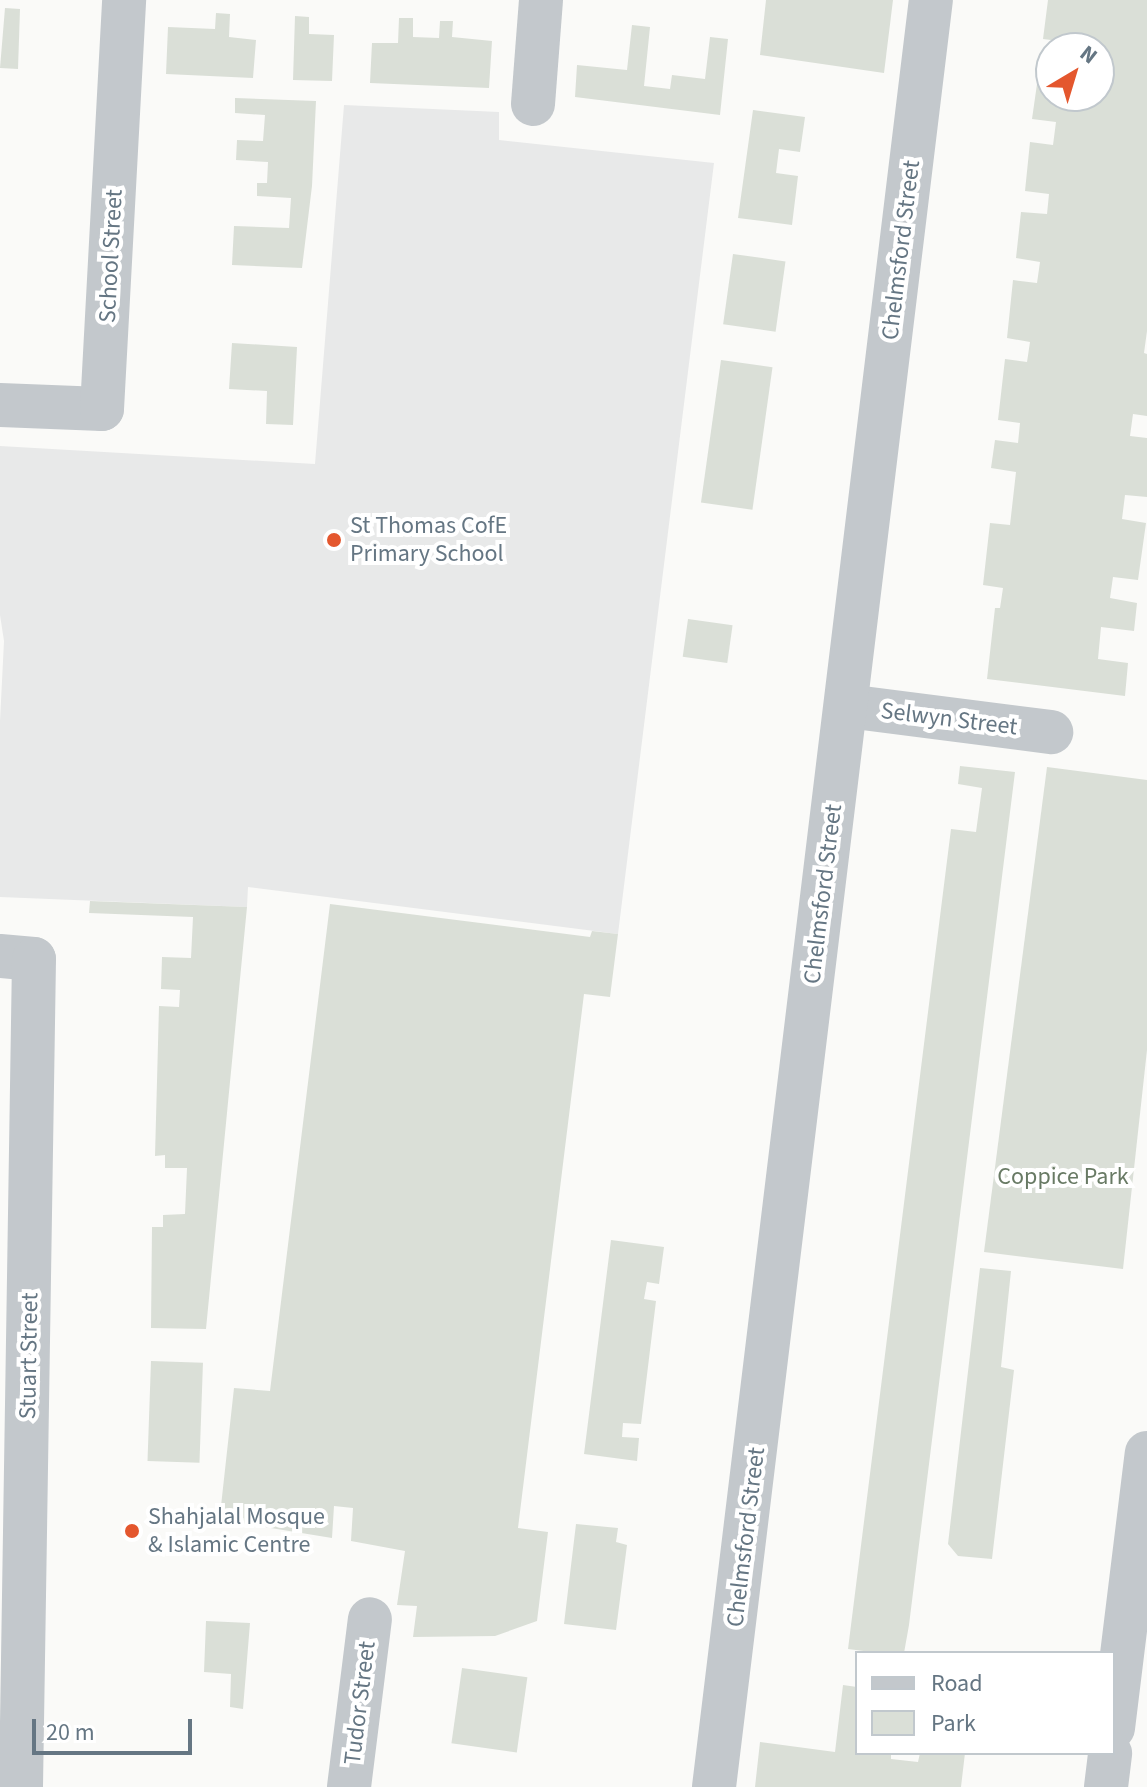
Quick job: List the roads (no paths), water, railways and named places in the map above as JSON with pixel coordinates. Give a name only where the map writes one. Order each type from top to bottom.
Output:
[{"type":"street","name":"School Street","points":[[0,405],[102,409],[124,0]]},
{"type":"street","points":[[533,104],[541,0]]},
{"type":"street","name":"Chelmsford Street","points":[[714,1787],[931,0]]},
{"type":"street","name":"Selwyn Street","points":[[847,706],[1051,732]]},
{"type":"street","name":"Stuart Street","points":[[0,956],[34,959],[21,1787]]},
{"type":"street","points":[[1115,1712],[1147,1453]]},
{"type":"street","name":"Tudor Street","points":[[349,1787],[370,1619]]},
{"type":"street","points":[[1106,1787],[1110,1755]]},
{"type":"place","name":"St Thomas CofE Primary School","points":[[334,540]]},
{"type":"place","name":"Shahjalal Mosque & Islamic Centre","points":[[132,1531]]},
{"type":"park label","name":"Coppice Park","points":[[1063,1177]]}]
